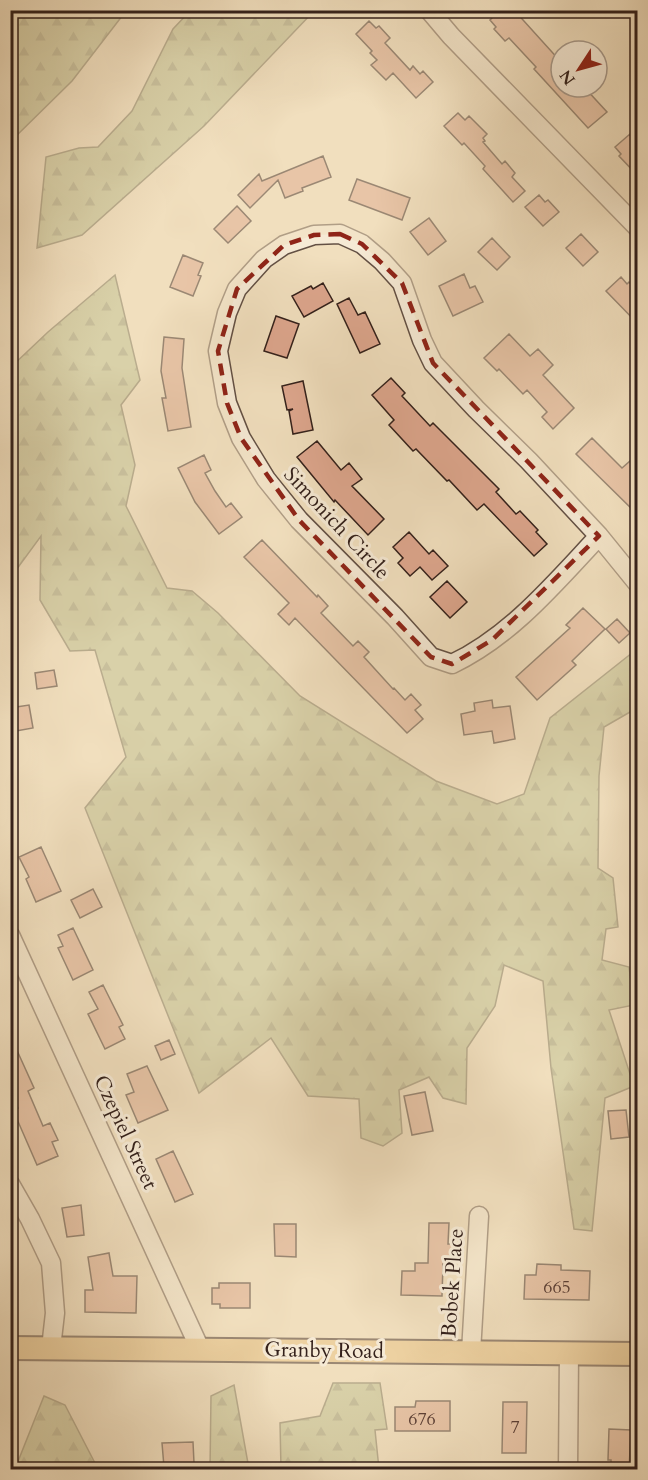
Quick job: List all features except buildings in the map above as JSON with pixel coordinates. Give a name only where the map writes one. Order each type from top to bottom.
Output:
[{"type":"main road","name":"Granby Road","points":[[10,1348],[638,1354]]},
{"type":"street","points":[[429,10],[451,36],[638,228]]},
{"type":"street","name":"Simonich Circle","points":[[599,536],[538,601],[492,640],[452,664],[431,657],[395,617],[299,520],[266,479],[241,438],[227,403],[218,351],[227,313],[237,289],[264,259],[284,245],[314,235],[340,234],[362,244],[402,283],[433,363],[599,536],[638,584]]},
{"type":"street","name":"Czepiel Street","points":[[10,935],[200,1349]]},
{"type":"street","points":[[10,1184],[51,1263],[55,1313],[51,1348]]},
{"type":"street","name":"Bobek Place","points":[[471,1352],[479,1216]]},
{"type":"street","points":[[568,1470],[569,1353]]},
{"type":"highlighted area","points":[[340,234],[362,244],[402,283],[433,363],[599,536],[492,640],[452,664],[431,657],[299,520],[241,438],[227,403],[218,351],[237,289],[284,245],[314,235]]},
{"type":"green space","points":[[11,10],[126,11],[72,81],[11,141]]},
{"type":"green space","points":[[190,11],[314,11],[204,126],[82,235],[37,248],[46,157],[79,148],[98,147],[132,111],[173,29]]},
{"type":"green space","points":[[115,275],[140,380],[121,405],[135,465],[126,506],[167,588],[192,591],[218,613],[300,696],[436,781],[497,804],[524,794],[550,718],[637,649],[637,708],[604,727],[599,776],[598,868],[613,878],[618,927],[606,929],[602,960],[629,967],[634,1005],[609,1010],[634,1086],[605,1098],[592,1231],[574,1229],[551,1068],[543,981],[504,965],[495,1006],[467,1048],[466,1104],[443,1098],[429,1077],[399,1090],[402,1133],[383,1146],[361,1138],[359,1099],[308,1096],[271,1038],[199,1093],[85,808],[126,757],[95,650],[70,651],[40,600],[41,536],[11,577],[11,367]]},
{"type":"green space","points":[[333,1383],[380,1383],[387,1429],[375,1430],[379,1469],[281,1469],[280,1423],[320,1416]]},
{"type":"green space","points":[[234,1385],[249,1469],[210,1469],[211,1396]]},
{"type":"green space","points":[[44,1396],[65,1405],[98,1469],[15,1469]]}]
